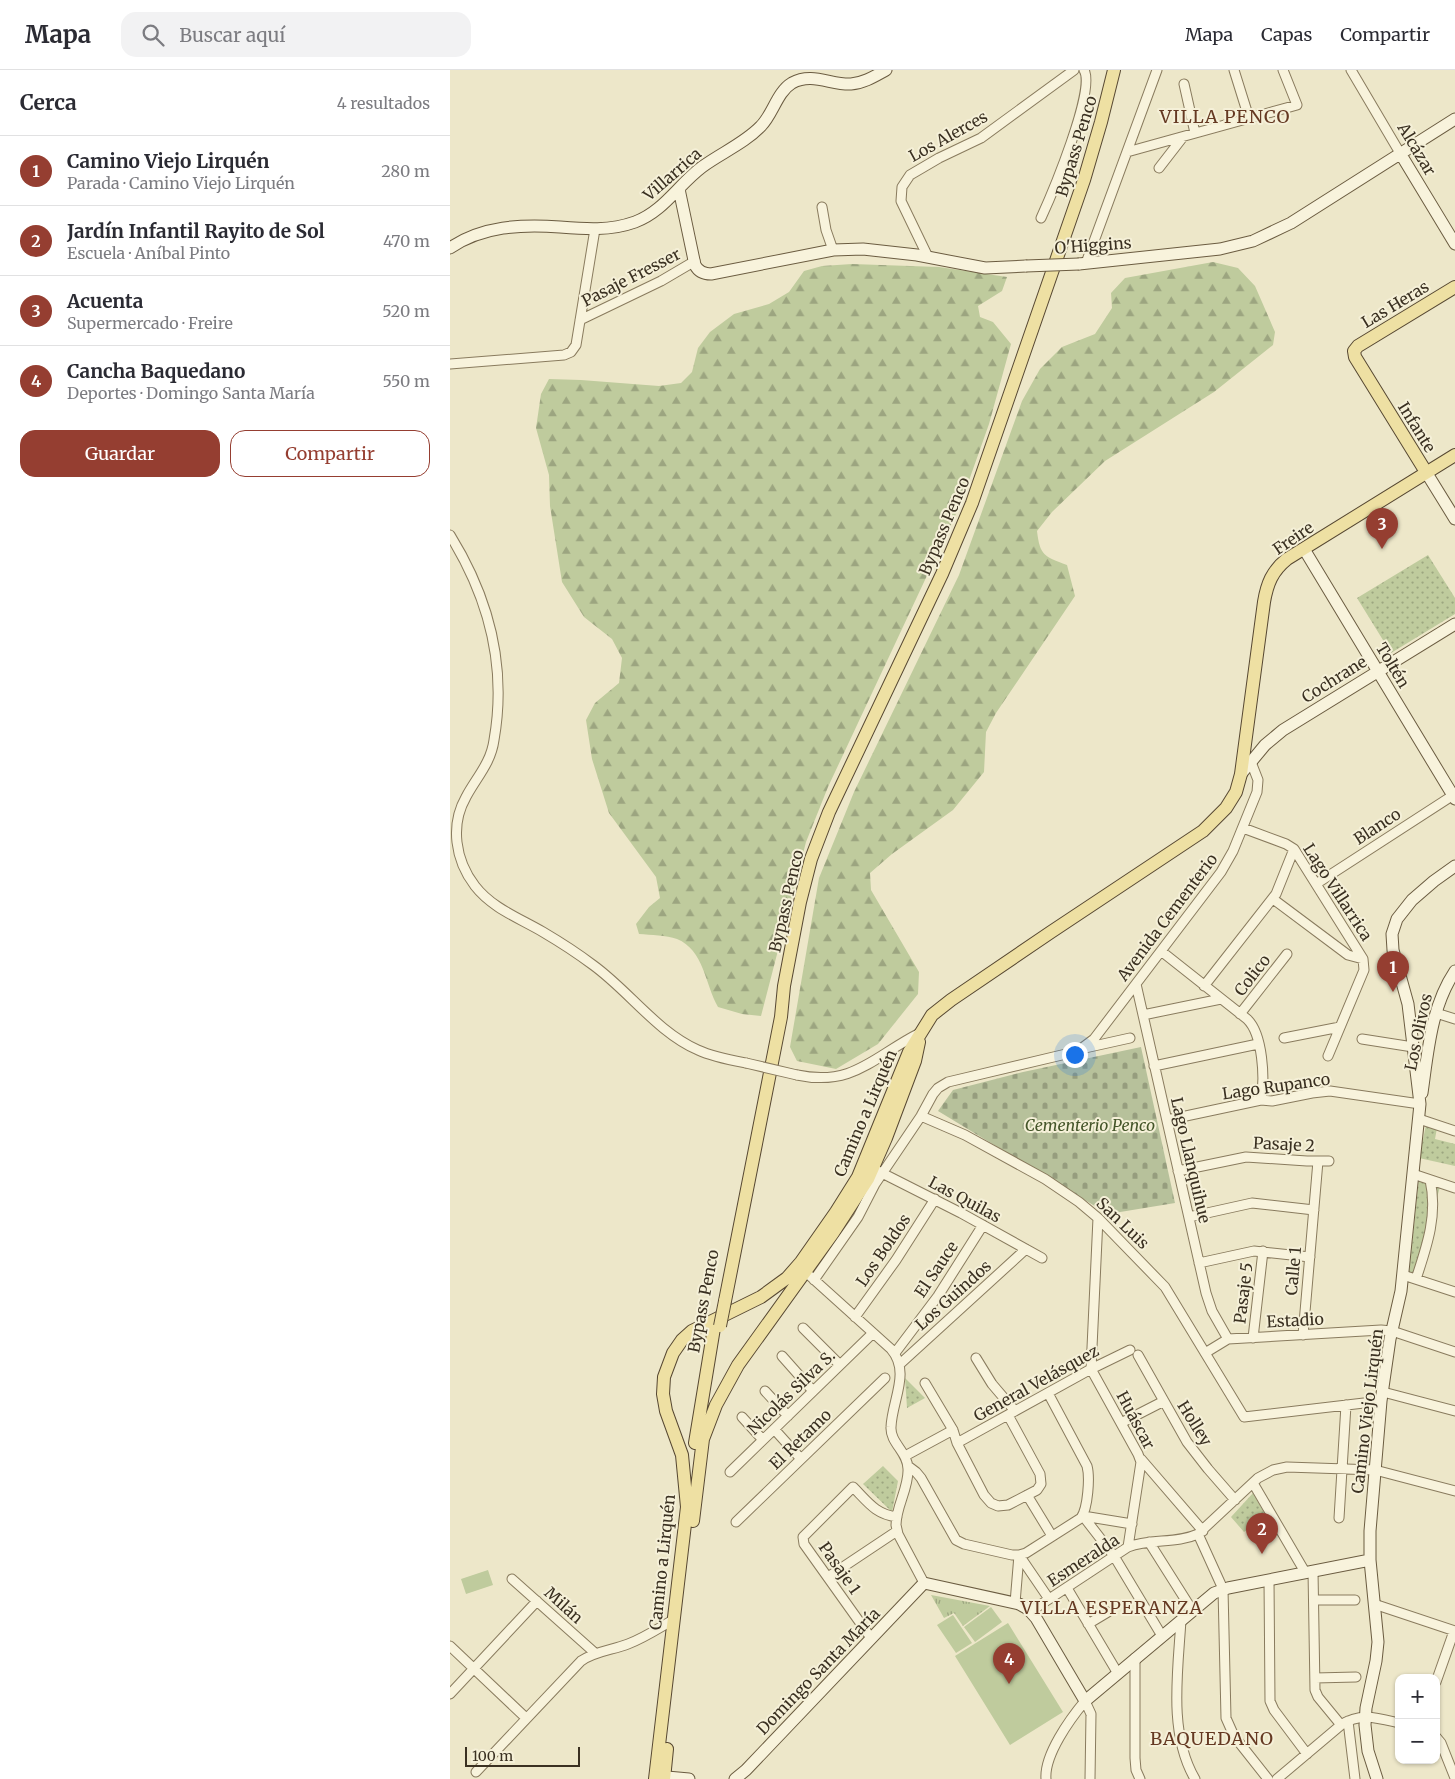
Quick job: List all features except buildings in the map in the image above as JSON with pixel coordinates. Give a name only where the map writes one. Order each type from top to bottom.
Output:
[{"type":"main road","name":"Bypass Penco","points":[[686,1507],[721,1304],[775,1019],[784,986],[802,893],[816,845],[942,574],[975,495],[1084,180],[1114,70]]},
{"type":"main road","name":"Las Heras","points":[[1354,351],[1358,346],[1455,287]]},
{"type":"main road","name":"Infante","points":[[1354,351],[1355,357],[1426,472]]},
{"type":"main road","name":"Freire","points":[[1241,774],[1268,586],[1274,573],[1282,563],[1455,455]]},
{"type":"main road","name":"Camino a Lirquén","points":[[660,1778],[673,1620],[686,1507],[682,1455],[664,1402],[664,1377],[669,1361],[678,1346],[692,1331],[766,1294],[787,1278],[801,1262],[858,1177],[903,1065],[932,1015],[951,1000],[1203,831],[1219,816],[1232,799],[1241,774]]},
{"type":"main road","name":"Camino a Lirquén","points":[[660,1778],[703,1439],[716,1404],[730,1378],[810,1276],[854,1202],[878,1171],[915,1061],[921,1032]]},
{"type":"main road","name":"Bypass Penco","points":[[703,1439],[717,1327]]},
{"type":"street","name":"Villarrica","points":[[450,248],[480,232],[503,228],[545,226],[595,229],[615,227],[640,220],[659,208],[702,167],[758,130],[770,115],[783,92],[792,83],[812,78],[842,84],[854,84],[864,82],[886,70]]},
{"type":"street","name":"Los Alerces","points":[[928,257],[901,202],[902,187],[907,178],[933,161],[981,138],[1074,70]]},
{"type":"street","points":[[1041,218],[1080,114],[1087,77],[1084,70]]},
{"type":"street","points":[[1083,264],[1157,70]]},
{"type":"street","points":[[1234,70],[1249,118]]},
{"type":"street","points":[[1127,152],[1297,105],[1283,70]]},
{"type":"street","name":"Alcázar","points":[[1351,70],[1455,244]]},
{"type":"street","points":[[1184,84],[1195,134]]},
{"type":"street","name":"O'Higgins","points":[[695,262],[697,268],[702,272],[711,274],[833,250],[863,249],[928,257],[985,268],[1083,264],[1220,249],[1253,241],[1291,223],[1455,119]]},
{"type":"street","points":[[1159,168],[1183,137]]},
{"type":"street","points":[[679,189],[695,262]]},
{"type":"street","points":[[822,207],[826,230],[833,250]]},
{"type":"street","points":[[450,364],[564,355],[571,352],[576,344],[595,229]]},
{"type":"street","name":"Pasaje Fresser","points":[[580,320],[661,282],[695,262]]},
{"type":"street","name":"Infante","points":[[1426,472],[1455,519]]},
{"type":"street","points":[[450,535],[470,570],[483,602],[493,638],[497,673],[497,717],[493,749],[487,764],[465,798],[457,820],[457,845],[460,859],[466,873],[486,898],[596,967],[681,1040],[698,1050],[714,1056],[797,1075],[830,1078],[854,1072],[921,1032]]},
{"type":"street","name":"Toltén","points":[[1304,549],[1454,796]]},
{"type":"street","name":"Cochrane","points":[[1241,774],[1265,745],[1283,730],[1455,624]]},
{"type":"street","name":"Avenida Cementerio","points":[[1082,1048],[1094,1039],[1230,858],[1255,798],[1258,786],[1258,780],[1251,762]]},
{"type":"street","name":"Blanco","points":[[1316,884],[1454,796]]},
{"type":"street","name":"Lago Villarrica","points":[[1243,828],[1286,844],[1294,849],[1363,959],[1364,970],[1328,1056]]},
{"type":"street","points":[[1204,986],[1279,890],[1294,849]]},
{"type":"street","name":"Camino Viejo Lirquén","points":[[1377,1779],[1367,1743],[1365,1717],[1377,1652],[1370,1560],[1370,1531],[1382,1396],[1392,1331],[1399,1308],[1420,1104],[1408,1004],[1394,950],[1393,929],[1400,914],[1412,900],[1455,866]]},
{"type":"street","points":[[1273,899],[1348,955],[1363,959]]},
{"type":"street","points":[[1161,952],[1253,1026],[1263,1075],[1262,1100]]},
{"type":"street","name":"Colico","points":[[1240,1014],[1287,954]]},
{"type":"street","name":"Los Olivos","points":[[1420,1104],[1436,1012],[1442,993],[1455,970]]},
{"type":"street","name":"Lago Llanquihue","points":[[1136,984],[1199,1263],[1210,1305],[1228,1339]]},
{"type":"street","points":[[1143,1015],[1221,999]]},
{"type":"street","points":[[1436,1012],[1455,1019]]},
{"type":"street","points":[[1284,1038],[1340,1027]]},
{"type":"street","name":"Avenida Cementerio","points":[[878,1171],[921,1116],[935,1091],[944,1084],[1017,1067],[1082,1048],[1130,1038]]},
{"type":"street","points":[[1362,1039],[1414,1051],[1420,1056],[1428,1054]]},
{"type":"street","points":[[1154,1066],[1258,1044]]},
{"type":"street","name":"Lago Rupanco","points":[[1167,1120],[1262,1100],[1330,1091],[1420,1104]]},
{"type":"street","name":"San Luis","points":[[921,1116],[965,1135],[1045,1179],[1079,1202],[1098,1218],[1165,1287],[1244,1417],[1346,1405]]},
{"type":"street","points":[[1419,1119],[1455,1130]]},
{"type":"street","name":"Pasaje 2","points":[[1178,1170],[1246,1156],[1329,1161]]},
{"type":"street","points":[[1188,1217],[1252,1203],[1314,1210],[1318,1161]]},
{"type":"street","name":"Las Quilas","points":[[878,1171],[935,1199],[1042,1258]]},
{"type":"street","points":[[1413,1174],[1455,1188]]},
{"type":"street","points":[[1416,1279],[1431,1231],[1433,1201],[1430,1180]]},
{"type":"street","name":"Los Boldos","points":[[855,1317],[896,1260],[935,1199]]},
{"type":"street","name":"Calle 1","points":[[1302,1335],[1314,1210]]},
{"type":"street","points":[[1091,1369],[1098,1218]]},
{"type":"street","name":"El Sauce","points":[[895,1354],[938,1296],[983,1225]]},
{"type":"street","name":"Los Guindos","points":[[900,1364],[1026,1249]]},
{"type":"street","points":[[1199,1263],[1247,1252],[1263,1251],[1310,1256]]},
{"type":"street","name":"Pasaje 5","points":[[1253,1338],[1263,1251]]},
{"type":"street","points":[[1403,1275],[1455,1292]]},
{"type":"street","points":[[810,1276],[895,1354],[900,1364],[901,1375],[891,1430],[893,1439],[905,1456],[908,1474],[897,1517],[897,1531],[924,1583],[1015,1603],[1031,1611],[1086,1701],[1091,1714],[1090,1779]]},
{"type":"street","points":[[803,1328],[840,1366]]},
{"type":"street","name":"Estadio","points":[[1205,1353],[1228,1339],[1381,1330],[1392,1331],[1455,1352]]},
{"type":"street","name":"Nicolás Silva S.","points":[[730,1472],[873,1333]]},
{"type":"street","name":"General Velásquez","points":[[957,1443],[1091,1369],[1134,1352]]},
{"type":"street","name":"Holley","points":[[1134,1352],[1194,1451],[1235,1500]]},
{"type":"street","points":[[782,1356],[813,1391]]},
{"type":"street","points":[[925,1383],[953,1430],[957,1443],[984,1495],[991,1503],[1005,1506],[1039,1487],[1041,1478],[1012,1413],[976,1358]]},
{"type":"street","name":"Huáscar","points":[[1091,1369],[1140,1458],[1141,1469],[1128,1547]]},
{"type":"street","name":"El Retamo","points":[[736,1522],[885,1378]]},
{"type":"street","points":[[765,1391],[788,1416]]},
{"type":"street","points":[[908,1466],[918,1475],[956,1540],[964,1544],[1019,1555],[1083,1516],[1086,1509],[1089,1477],[1087,1466],[1048,1393]]},
{"type":"street","points":[[1339,1518],[1346,1405],[1382,1396],[1455,1411]]},
{"type":"street","points":[[1121,1424],[1164,1401]]},
{"type":"street","points":[[742,1417],[763,1440]]},
{"type":"street","points":[[774,1430],[801,1459]]},
{"type":"street","points":[[905,1456],[953,1430]]},
{"type":"street","points":[[1140,1458],[1200,1532],[1223,1589],[1226,1718],[1234,1736],[1268,1779]]},
{"type":"street","points":[[1200,1532],[1253,1483],[1266,1474],[1287,1467],[1375,1470],[1455,1491]]},
{"type":"street","points":[[1253,1483],[1309,1571],[1314,1600],[1315,1690],[1318,1697],[1344,1723],[1355,1779]]},
{"type":"street","name":"Pasaje 1","points":[[871,1638],[803,1539],[804,1534],[853,1487],[878,1512],[883,1515],[897,1517]]},
{"type":"street","points":[[1027,1495],[1052,1536]]},
{"type":"street","points":[[1083,1516],[1132,1524]]},
{"type":"street","points":[[1083,1516],[1114,1556],[1162,1636]]},
{"type":"street","points":[[828,1577],[897,1531]]},
{"type":"street","name":"Esmeralda","points":[[1031,1611],[1128,1547],[1149,1542],[1188,1538],[1200,1532]]},
{"type":"street","points":[[1149,1542],[1192,1610]]},
{"type":"street","points":[[1019,1555],[1049,1599]]},
{"type":"street","points":[[1015,1603],[1019,1555]]},
{"type":"street","points":[[1046,1779],[1048,1758],[1086,1701],[1210,1596],[1223,1589],[1370,1560]]},
{"type":"street","name":"Milán","points":[[512,1579],[595,1653]]},
{"type":"street","points":[[1268,1580],[1272,1706],[1307,1754]]},
{"type":"street","name":"Domingo Santa María","points":[[735,1779],[746,1770],[924,1583]]},
{"type":"street","points":[[1067,1588],[1118,1672]]},
{"type":"street","points":[[1314,1600],[1355,1600]]},
{"type":"street","points":[[450,1694],[537,1601]]},
{"type":"street","points":[[1374,1604],[1455,1631],[1439,1674]]},
{"type":"street","points":[[1088,1624],[1108,1612]]},
{"type":"street","points":[[476,1772],[581,1661],[595,1653],[630,1643],[673,1620]]},
{"type":"street","points":[[1181,1620],[1179,1732],[1182,1752],[1195,1779]]},
{"type":"street","points":[[450,1646],[526,1718]]},
{"type":"street","points":[[1135,1658],[1135,1758],[1136,1770],[1140,1779]]},
{"type":"street","points":[[1315,1678],[1356,1677]]},
{"type":"street","points":[[1277,1779],[1344,1723],[1365,1717],[1395,1722]]},
{"type":"street","points":[[1440,1742],[1455,1778]]},
{"type":"street","points":[[660,1778],[689,1779]]},
{"type":"green space","points":[[1213,262],[1238,268],[1255,286],[1275,332],[1273,345],[1214,392],[1105,461],[1052,512],[1037,531],[1044,554],[1067,565],[1075,596],[996,713],[986,732],[984,772],[953,810],[892,854],[870,873],[871,890],[919,972],[918,994],[878,1044],[836,1069],[797,1061],[790,1047],[819,878],[854,792],[959,575],[1022,401],[1040,369],[1062,347],[1095,334],[1112,308],[1111,293],[1125,278]]},
{"type":"green space","points":[[852,264],[939,267],[1007,277],[1002,291],[978,306],[980,317],[993,322],[1011,344],[989,424],[961,503],[828,787],[806,842],[761,1016],[742,1014],[718,1007],[698,959],[686,944],[668,937],[639,934],[636,924],[649,907],[660,898],[656,877],[609,813],[592,759],[586,720],[595,703],[619,683],[622,658],[612,639],[584,617],[562,582],[550,506],[549,475],[536,428],[541,394],[549,379],[659,386],[681,383],[692,372],[698,348],[710,332],[734,314],[769,304],[789,292],[804,271],[822,266]]},
{"type":"green space","points":[[1428,555],[1455,598],[1455,614],[1391,653],[1357,598]]},
{"type":"green space","name":"Cementerio Penco","points":[[1141,1047],[1175,1203],[1108,1214],[938,1111],[953,1090],[1023,1072]]},
{"type":"green space","points":[[1426,1125],[1437,1128],[1435,1139],[1455,1144],[1455,1166],[1419,1158]]},
{"type":"green space","points":[[1419,1179],[1440,1187],[1415,1275],[1409,1274]]},
{"type":"green space","points":[[905,1378],[925,1398],[907,1408]]},
{"type":"green space","points":[[883,1466],[898,1481],[892,1512],[863,1484]]},
{"type":"green space","points":[[1253,1493],[1266,1516],[1244,1532],[1231,1517]]},
{"type":"green space","points":[[488,1570],[493,1585],[466,1594],[461,1579]]},
{"type":"green space","points":[[931,1595],[990,1606],[963,1626],[954,1613],[944,1618]]},
{"type":"green space","points":[[991,1607],[1002,1622],[975,1642],[964,1627]]},
{"type":"green space","points":[[953,1615],[972,1643],[956,1653],[937,1625]]},
{"type":"green space","points":[[1008,1623],[1063,1712],[1010,1745],[955,1656]]},
{"type":"place","name":"Acuenta","points":[[1382,549]]},
{"type":"place","name":"Camino Viejo Lirquén","points":[[1393,992]]},
{"type":"place","name":"Jardín Infantil Rayito de Sol","points":[[1262,1554]]},
{"type":"place","name":"Cancha Baquedano","points":[[1009,1684]]},
{"type":"district","name":"VILLA PENCO","points":[[1225,117]]},
{"type":"district","name":"VILLA ESPERANZA","points":[[1112,1608]]},
{"type":"district","name":"BAQUEDANO","points":[[1212,1739]]}]
